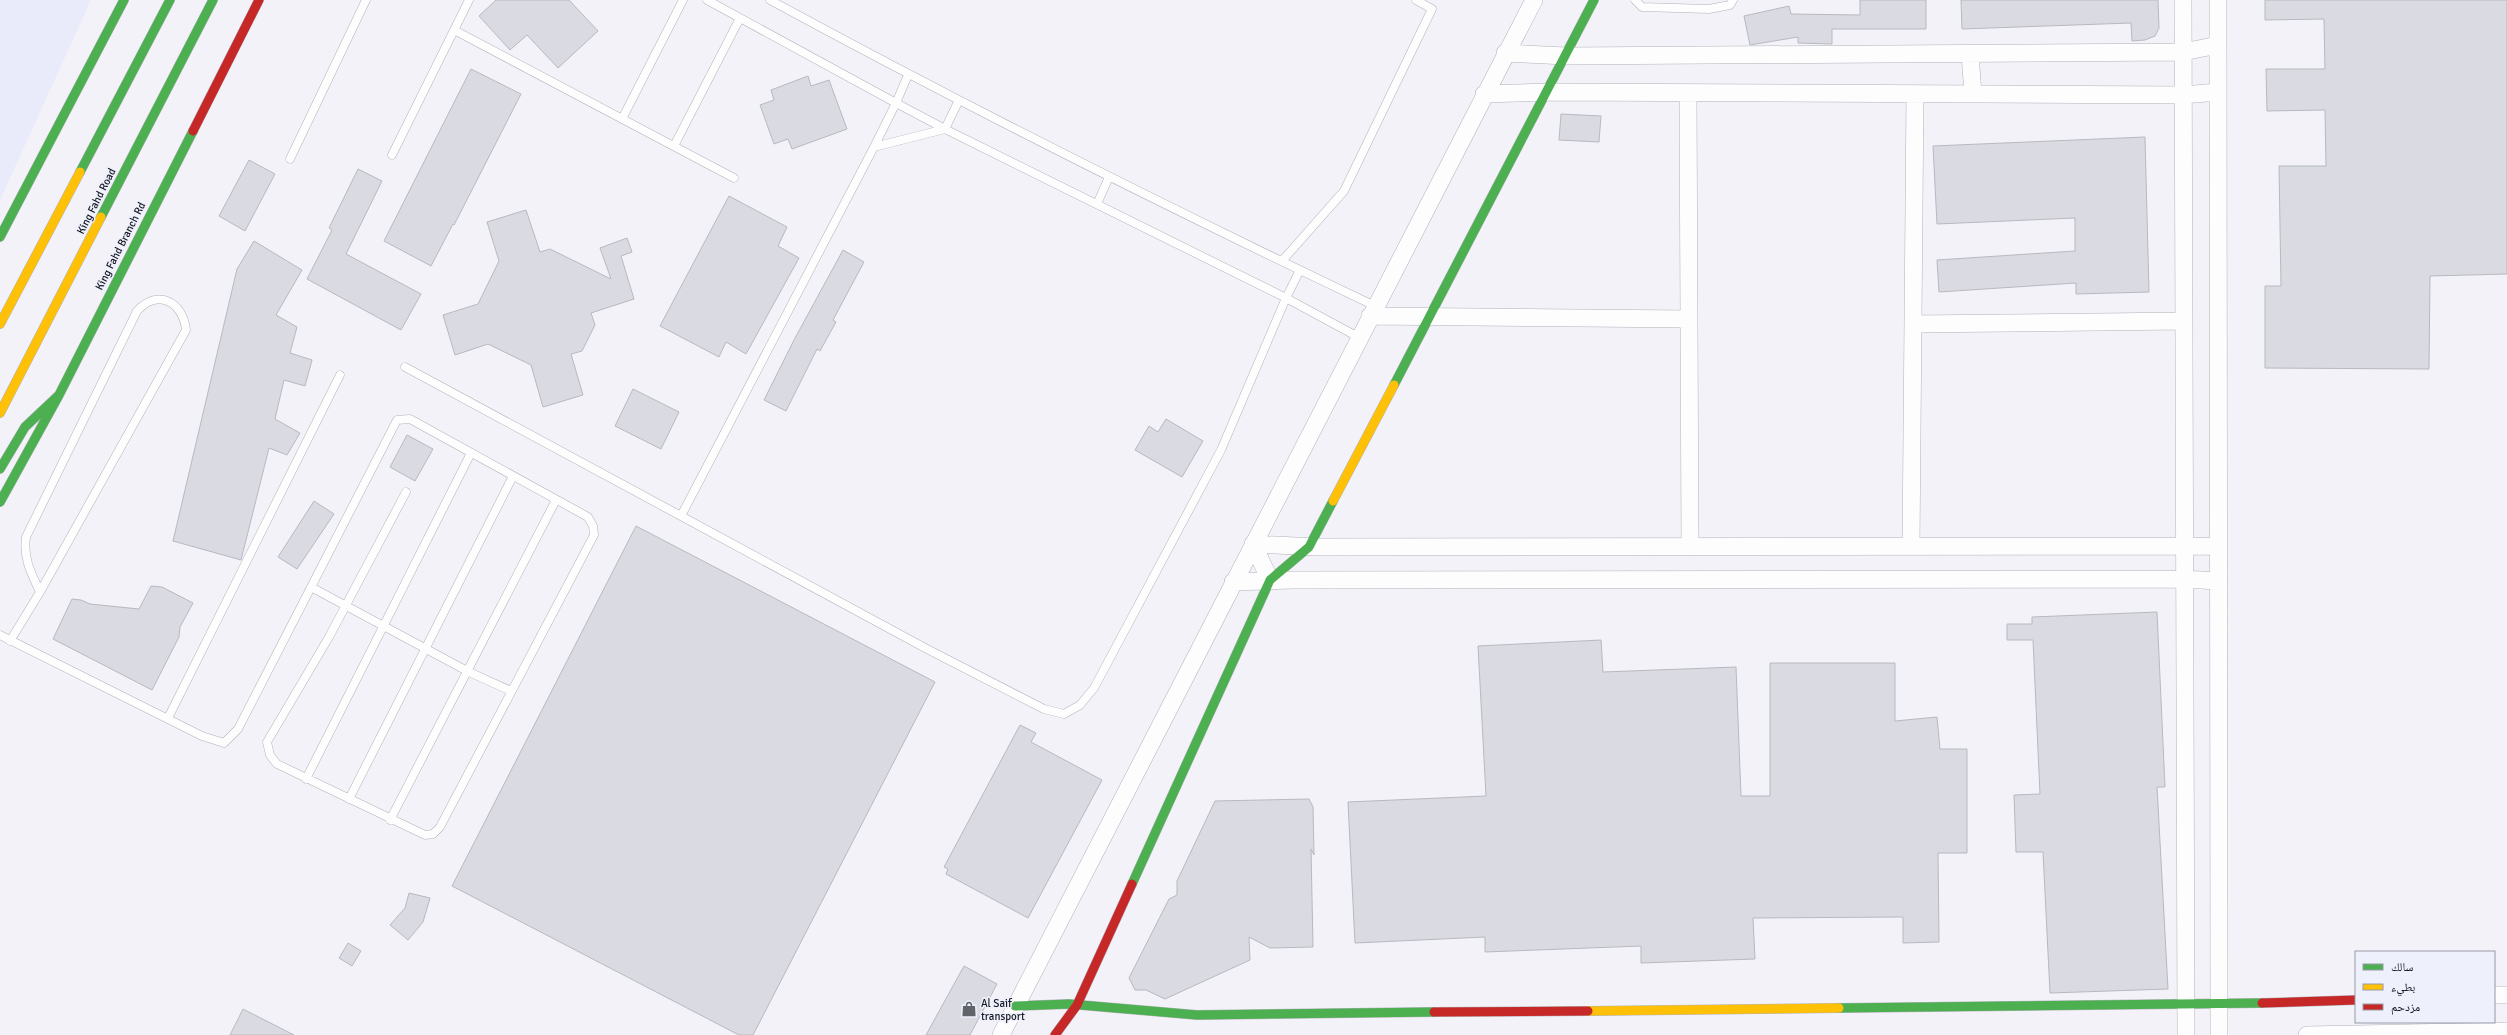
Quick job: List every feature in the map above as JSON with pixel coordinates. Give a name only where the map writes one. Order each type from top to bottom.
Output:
[{"type":"main road","points":[[0,237],[124,0]]},
{"type":"main road","points":[[0,324],[170,0]]},
{"type":"main road","name":"King Fahd Road","points":[[0,414],[213,0]]},
{"type":"main road","name":"King Fahd Branch Rd","points":[[0,502],[59,395],[129,253],[259,0]]},
{"type":"main road","points":[[1055,1035],[1077,1005],[1270,580],[1309,547],[1548,92],[1594,0]]},
{"type":"main road","points":[[0,469],[25,427],[59,395]]},
{"type":"main road","points":[[1015,1006],[1077,1005],[1197,1015],[2186,1003],[2219,1004],[2355,1000]]},
{"type":"street","points":[[1001,1035],[1360,338],[1372,311],[1505,53],[1534,0]]},
{"type":"street","points":[[2183,0],[2186,1035]]},
{"type":"street","points":[[2218,0],[2219,1035]]},
{"type":"street","points":[[1505,53],[1566,56],[2183,52],[2218,46]]},
{"type":"street","points":[[1970,54],[1973,94]]},
{"type":"street","points":[[1484,94],[1548,92],[2183,95],[2218,92]]},
{"type":"street","points":[[1688,93],[1690,546]]},
{"type":"street","points":[[1910,546],[1915,94]]},
{"type":"street","points":[[1372,311],[1430,317],[1689,319]]},
{"type":"street","points":[[1913,324],[2184,321]]},
{"type":"street","points":[[1253,544],[1309,547],[2218,546]]},
{"type":"street","points":[[1253,544],[1270,580]]},
{"type":"street","points":[[1233,582],[1270,580],[2184,579],[2218,581]]},
{"type":"street","points":[[2495,995],[2507,995]]},
{"type":"street","points":[[2306,1035],[2507,1031]]},
{"type":"lane","points":[[290,159],[366,0]]},
{"type":"lane","points":[[392,154],[469,0]]},
{"type":"lane","points":[[622,119],[683,0]]},
{"type":"lane","points":[[707,0],[945,129],[1286,298],[1360,338]]},
{"type":"lane","points":[[770,0],[908,75],[1109,177],[1300,270],[1372,311]]},
{"type":"lane","points":[[1282,262],[1344,191],[1432,9],[1416,0]]},
{"type":"lane","points":[[1635,0],[1642,7],[1709,9],[1730,5],[1734,0]]},
{"type":"lane","points":[[674,146],[740,18]]},
{"type":"lane","points":[[454,30],[734,178]]},
{"type":"lane","points":[[681,516],[874,148],[908,75]]},
{"type":"lane","points":[[945,129],[958,100]]},
{"type":"lane","points":[[874,148],[945,129]]},
{"type":"lane","points":[[1097,204],[1109,177]]},
{"type":"lane","points":[[405,367],[927,649],[1044,709],[1064,714],[1080,705],[1094,688],[1217,457],[1286,298],[1300,270]]},
{"type":"lane","points":[[10,641],[40,592],[186,330],[185,318],[179,309],[169,302],[156,299],[145,303],[137,311],[26,537],[24,549],[28,566],[40,592]]},
{"type":"lane","points":[[168,718],[340,375]]},
{"type":"lane","points":[[0,635],[202,736],[224,743],[238,729],[396,420],[403,418],[410,419],[588,517],[593,526],[594,535],[440,827],[434,834],[425,835],[390,820],[277,764],[270,755],[267,742],[346,606],[406,492]]},
{"type":"lane","points":[[306,779],[382,625],[471,453]]},
{"type":"lane","points":[[349,799],[424,648],[513,476]]},
{"type":"lane","points":[[390,820],[556,500]]},
{"type":"lane","points":[[311,587],[468,672],[511,691]]},
{"type":"shaded area","points":[[0,0],[91,0],[0,200]]},
{"type":"building","points":[[496,0],[569,0],[598,31],[558,68],[527,35],[510,50],[479,16]]},
{"type":"building","points":[[1860,0],[1926,0],[1926,29],[1832,29],[1832,44],[1798,43],[1798,37],[1750,45],[1744,16],[1789,6],[1791,14],[1860,15]]},
{"type":"building","points":[[1961,0],[2158,0],[2159,28],[2155,36],[2145,40],[2132,41],[2131,23],[1962,29]]},
{"type":"building","points":[[2265,0],[2507,0],[2507,274],[2430,276],[2429,369],[2265,368],[2265,286],[2281,286],[2279,166],[2326,166],[2325,110],[2267,111],[2266,69],[2325,69],[2324,19],[2265,20]]},
{"type":"building","points":[[471,69],[521,94],[454,225],[453,224],[431,266],[384,241]]},
{"type":"building","points":[[808,76],[811,86],[829,80],[847,129],[792,149],[788,139],[774,144],[760,105],[774,100],[771,90]]},
{"type":"building","points":[[1561,114],[1601,116],[1599,142],[1559,140]]},
{"type":"building","points":[[2145,137],[2149,292],[2076,294],[2076,283],[1939,292],[1937,260],[2075,251],[2075,218],[1937,224],[1933,146]]},
{"type":"building","points":[[249,160],[275,174],[245,231],[219,216]]},
{"type":"building","points":[[358,169],[382,181],[346,254],[421,294],[401,330],[307,279],[332,230],[329,228]]},
{"type":"building","points":[[729,196],[787,227],[778,246],[799,258],[746,354],[726,342],[719,357],[660,326]]},
{"type":"building","points":[[526,210],[540,252],[550,249],[611,279],[600,248],[627,238],[632,252],[621,256],[634,299],[591,313],[595,325],[582,351],[571,354],[583,395],[543,407],[531,365],[488,344],[455,355],[443,315],[478,304],[499,261],[487,222]]},
{"type":"building","points":[[254,241],[302,270],[276,315],[297,327],[290,353],[312,360],[305,386],[284,380],[275,419],[300,433],[287,455],[269,448],[241,560],[173,541],[237,269]]},
{"type":"building","points":[[843,250],[864,262],[833,320],[836,322],[820,351],[817,349],[786,411],[764,400],[794,340]]},
{"type":"building","points":[[633,389],[679,412],[661,449],[615,426]]},
{"type":"building","points":[[1166,419],[1203,441],[1182,477],[1135,450],[1149,426],[1158,432]]},
{"type":"building","points":[[407,435],[433,449],[415,481],[390,467]]},
{"type":"building","points":[[314,501],[334,514],[297,569],[278,557]]},
{"type":"building","points":[[636,526],[935,682],[753,1035],[739,1035],[452,886]]},
{"type":"building","points":[[151,586],[162,587],[193,603],[180,627],[179,637],[152,690],[53,639],[72,599],[81,600],[90,604],[139,609]]},
{"type":"building","points":[[2157,612],[2165,787],[2157,787],[2168,989],[2050,993],[2043,852],[2016,852],[2014,795],[2040,794],[2033,640],[2007,640],[2007,624],[2032,624],[2032,617]]},
{"type":"building","points":[[1601,640],[1603,672],[1736,667],[1741,796],[1770,796],[1770,663],[1895,663],[1895,721],[1937,717],[1940,749],[1967,749],[1967,853],[1938,853],[1939,942],[1903,943],[1903,917],[1753,918],[1755,959],[1641,963],[1641,946],[1485,952],[1485,937],[1355,943],[1348,802],[1486,796],[1478,646]]},
{"type":"building","points":[[1020,725],[1036,733],[1031,742],[1102,780],[1028,918],[946,874],[948,869],[944,867]]},
{"type":"building","points":[[1309,799],[1313,807],[1314,855],[1311,849],[1313,947],[1270,948],[1249,937],[1250,960],[1165,999],[1146,990],[1135,990],[1129,978],[1169,899],[1177,895],[1177,881],[1215,801]]},
{"type":"building","points":[[409,893],[430,898],[423,922],[408,940],[390,925],[405,908]]},
{"type":"building","points":[[348,943],[361,951],[352,966],[339,958]]},
{"type":"building","points":[[964,966],[997,984],[970,1035],[926,1035]]},
{"type":"building","points":[[243,1009],[294,1035],[230,1035]]},
{"type":"traffic: fast","points":[[0,237],[124,0]]},
{"type":"traffic: fast","points":[[80,172],[170,0]]},
{"type":"traffic: fast","points":[[101,217],[213,0]]},
{"type":"traffic: fast","points":[[1394,385],[1594,0]]},
{"type":"traffic: fast","points":[[0,502],[59,395],[193,131]]},
{"type":"traffic: fast","points":[[0,469],[25,427],[59,395]]},
{"type":"traffic: fast","points":[[1132,884],[1270,580],[1309,547],[1333,501]]},
{"type":"traffic: fast","points":[[1839,1008],[2262,1003]]},
{"type":"traffic: fast","points":[[1015,1006],[1069,1004],[1197,1015],[1434,1012]]},
{"type":"traffic: slow","points":[[0,324],[80,172]]},
{"type":"traffic: slow","points":[[0,413],[101,217]]},
{"type":"traffic: slow","points":[[1333,501],[1394,385]]},
{"type":"traffic: slow","points":[[1588,1011],[1839,1008]]},
{"type":"traffic: jam","points":[[193,131],[259,0]]},
{"type":"traffic: jam","points":[[1055,1035],[1077,1005],[1132,884]]},
{"type":"traffic: jam","points":[[2262,1003],[2355,1000]]},
{"type":"traffic: jam","points":[[1434,1012],[1588,1011]]},
{"type":"place","name":"Al Saif transport","points":[[969,1009]]}]
